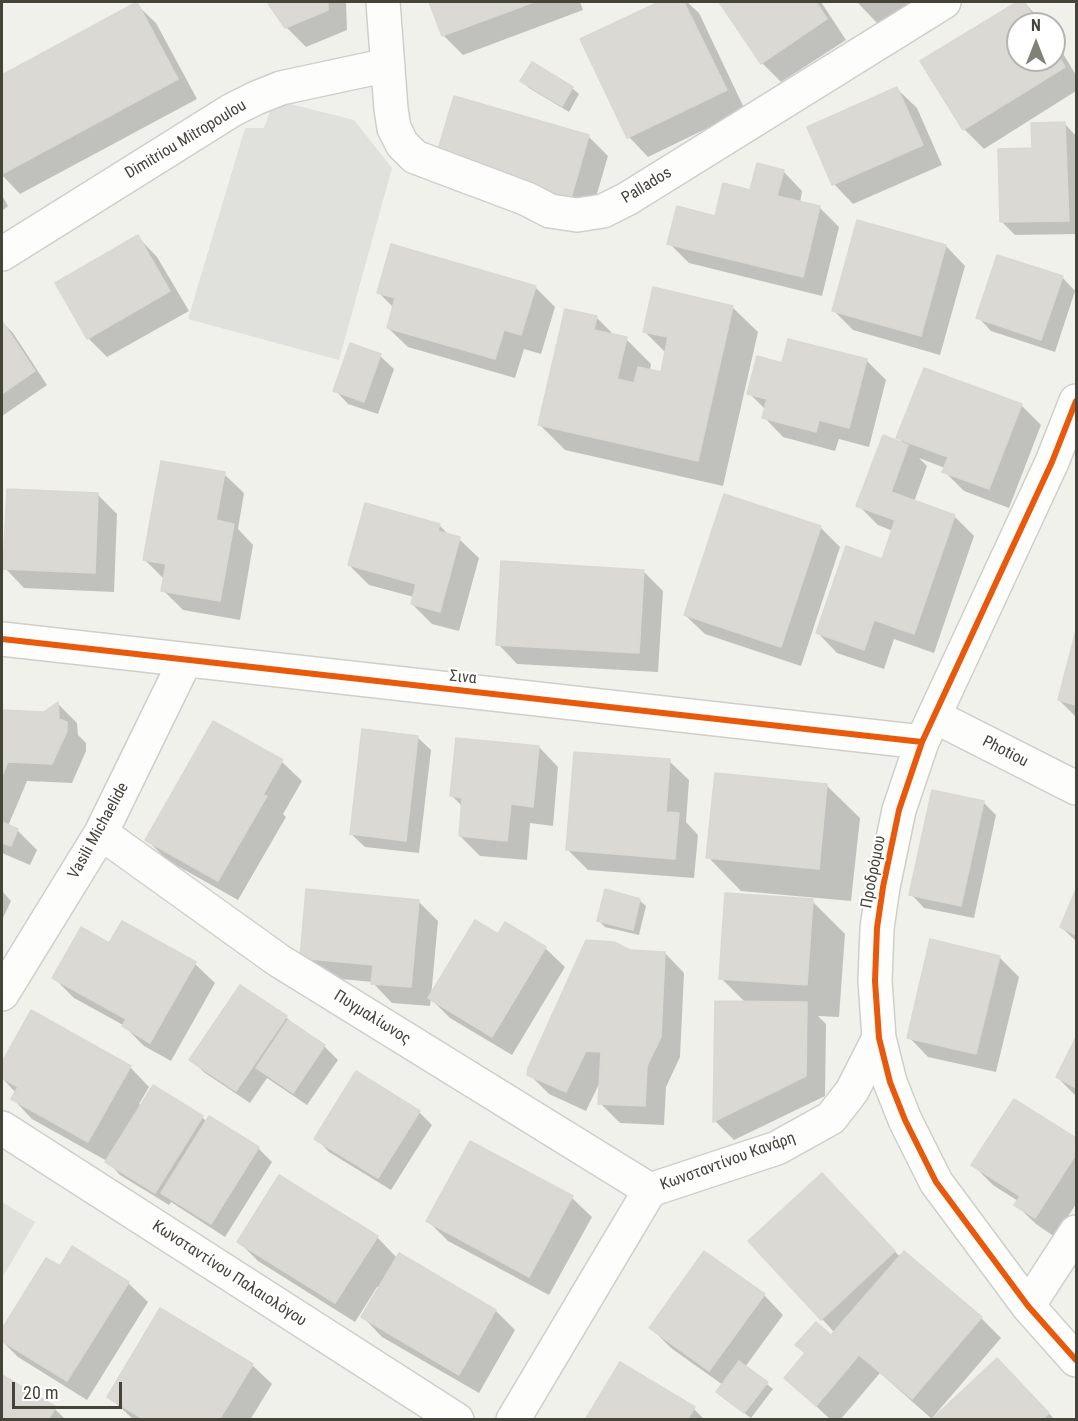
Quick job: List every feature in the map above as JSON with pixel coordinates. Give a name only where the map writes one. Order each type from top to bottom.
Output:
[{"type":"street","name":"Pallados","points":[[383,2],[394,128],[402,144],[415,157],[527,199],[550,211],[577,215],[603,211],[627,199],[944,2]]},
{"type":"street","name":"Dimitriou Mitropoulou","points":[[2,254],[248,102],[281,88],[388,65]]},
{"type":"street","name":"Προδρόμου","points":[[1077,401],[1052,462],[928,729],[899,810],[877,928],[875,981],[879,1038],[894,1092],[905,1120],[936,1182],[1028,1306],[1077,1360]]},
{"type":"street","name":"Σινα","points":[[2,639],[185,661],[928,729]]},
{"type":"street","name":"Vasili Michaelide","points":[[2,994],[101,833],[185,661]]},
{"type":"street","name":"Photiou","points":[[928,729],[1077,788]]},
{"type":"street","name":"Πυγμαλίωνος","points":[[101,833],[278,960],[650,1190]]},
{"type":"street","name":"Κωνσταντίνου Κανάρη","points":[[513,1419],[650,1190],[777,1148],[831,1118],[852,1091],[879,1038]]},
{"type":"street","name":"Κωνσταντίνου Παλαιολόγου","points":[[2,1128],[457,1419]]},
{"type":"street","points":[[1028,1306],[1077,1232]]},
{"type":"shaded area","points":[[274,100],[354,120],[392,168],[339,360],[188,319],[245,128],[264,128]]},
{"type":"shaded area","points":[[2,1202],[35,1222],[2,1278]]},
{"type":"building","points":[[137,2],[178,79],[2,174],[2,75]]},
{"type":"building","points":[[267,2],[328,2],[328,10],[285,28]]},
{"type":"building","points":[[429,2],[534,2],[442,36]]},
{"type":"building","points":[[659,2],[684,2],[727,90],[627,138],[580,39]]},
{"type":"building","points":[[719,2],[816,2],[827,19],[761,64]]},
{"type":"building","points":[[1017,2],[1024,2],[1030,12],[1006,12],[1006,72],[1057,72],[963,130],[920,61]]},
{"type":"building","points":[[532,62],[573,87],[562,106],[520,81]]},
{"type":"building","points":[[897,87],[923,145],[832,185],[807,127]]},
{"type":"building","points":[[454,96],[589,135],[570,202],[434,163]]},
{"type":"building","points":[[1065,122],[1069,221],[1000,222],[998,149],[1032,148],[1031,123]]},
{"type":"building","points":[[757,163],[784,170],[777,196],[820,206],[803,277],[667,244],[677,206],[715,216],[723,183],[750,190]]},
{"type":"building","points":[[857,220],[946,245],[921,336],[832,311]]},
{"type":"building","points":[[138,235],[170,291],[87,339],[55,283]]},
{"type":"building","points":[[391,244],[536,286],[521,335],[504,330],[495,359],[387,328],[395,298],[377,293]]},
{"type":"building","points":[[997,255],[1063,276],[1041,340],[976,318]]},
{"type":"building","points":[[653,287],[733,306],[698,461],[538,425],[565,309],[597,316],[594,330],[627,337],[617,379],[634,383],[638,367],[661,372],[668,337],[643,332]]},
{"type":"building","points":[[2,321],[35,371],[2,394]]},
{"type":"building","points":[[788,339],[867,359],[849,428],[819,420],[816,432],[762,418],[767,399],[747,394],[757,356],[782,363]]},
{"type":"building","points":[[350,343],[381,354],[364,402],[333,391]]},
{"type":"building","points":[[924,368],[1022,404],[989,489],[942,472],[948,457],[896,438]]},
{"type":"building","points":[[883,435],[908,445],[891,492],[955,515],[914,634],[874,620],[864,650],[816,633],[846,546],[882,559],[895,520],[856,506]]},
{"type":"building","points":[[161,461],[225,472],[216,520],[234,524],[220,601],[161,591],[166,564],[143,560]]},
{"type":"building","points":[[7,489],[98,493],[95,573],[3,569]]},
{"type":"building","points":[[724,494],[821,526],[781,647],[684,615]]},
{"type":"building","points":[[365,503],[440,524],[438,531],[460,537],[440,612],[411,604],[416,584],[348,565]]},
{"type":"building","points":[[501,561],[644,570],[639,653],[496,645]]},
{"type":"building","points":[[1076,630],[1076,705],[1058,700]]},
{"type":"building","points":[[58,702],[59,719],[67,722],[67,731],[52,764],[8,762],[2,776],[2,710],[44,712]]},
{"type":"building","points":[[213,721],[283,760],[263,795],[267,796],[218,881],[145,840]]},
{"type":"building","points":[[362,729],[418,736],[406,841],[350,834]]},
{"type":"building","points":[[456,738],[539,746],[533,807],[511,804],[507,841],[459,836],[462,798],[450,796]]},
{"type":"building","points":[[574,752],[670,759],[666,812],[679,813],[675,859],[566,850]]},
{"type":"building","points":[[715,773],[827,784],[819,869],[706,858]]},
{"type":"building","points":[[932,790],[984,801],[961,906],[909,895]]},
{"type":"building","points":[[2,822],[18,829],[11,846],[2,843]]},
{"type":"building","points":[[306,889],[419,900],[411,987],[371,984],[373,965],[300,958]]},
{"type":"building","points":[[605,889],[640,899],[633,930],[597,921]]},
{"type":"building","points":[[1076,889],[1076,935],[1060,927]]},
{"type":"building","points":[[725,893],[813,899],[807,985],[719,979]]},
{"type":"building","points":[[475,920],[498,934],[505,922],[546,947],[492,1037],[428,998]]},
{"type":"building","points":[[122,921],[196,962],[150,1043],[122,1026],[126,1019],[52,978],[81,927],[109,943]]},
{"type":"building","points":[[930,939],[1000,956],[976,1054],[907,1038]]},
{"type":"building","points":[[586,940],[614,942],[630,950],[665,952],[661,1037],[647,1066],[645,1106],[598,1104],[601,1052],[586,1051],[566,1092],[527,1075],[528,1068]]},
{"type":"building","points":[[240,985],[287,1016],[236,1091],[189,1060]]},
{"type":"building","points":[[715,1001],[807,1002],[806,1076],[713,1122]]},
{"type":"building","points":[[31,1010],[131,1066],[88,1142],[11,1099],[18,1087],[2,1078],[2,1062]]},
{"type":"building","points":[[288,1020],[325,1045],[293,1093],[256,1068]]},
{"type":"building","points":[[1076,1037],[1076,1088],[1056,1077]]},
{"type":"building","points":[[356,1071],[420,1111],[378,1178],[314,1139]]},
{"type":"building","points":[[153,1085],[203,1116],[155,1193],[105,1162]]},
{"type":"building","points":[[1014,1099],[1076,1138],[1076,1154],[1035,1218],[1014,1205],[1020,1196],[971,1165]]},
{"type":"building","points":[[209,1116],[259,1147],[211,1224],[161,1193]]},
{"type":"building","points":[[470,1141],[573,1196],[529,1277],[426,1221]]},
{"type":"building","points":[[822,1173],[895,1251],[821,1320],[748,1241]]},
{"type":"building","points":[[279,1175],[378,1236],[335,1303],[237,1242]]},
{"type":"building","points":[[72,1246],[129,1282],[67,1381],[2,1341],[2,1329],[46,1258],[60,1266]]},
{"type":"building","points":[[704,1251],[765,1294],[709,1371],[649,1328]]},
{"type":"building","points":[[904,1251],[982,1317],[912,1399],[859,1355],[816,1406],[784,1378],[805,1353],[795,1345],[816,1322],[831,1335]]},
{"type":"building","points":[[399,1253],[496,1310],[459,1375],[361,1317]]},
{"type":"building","points":[[160,1308],[253,1364],[219,1420],[145,1420],[107,1397]]},
{"type":"building","points":[[997,1358],[1049,1413],[1042,1420],[931,1420]]},
{"type":"building","points":[[739,1361],[768,1382],[744,1413],[716,1392]]},
{"type":"building","points":[[620,1362],[695,1407],[687,1420],[585,1420]]},
{"type":"building","points":[[2,1375],[56,1407],[48,1420],[2,1420]]},
{"type":"cycle path","points":[[1076,401],[1052,462],[922,742],[899,810],[883,887],[877,928],[875,981],[879,1038],[890,1082],[905,1120],[936,1182],[1028,1306],[1076,1360]]},
{"type":"cycle path","points":[[2,639],[922,742]]}]
